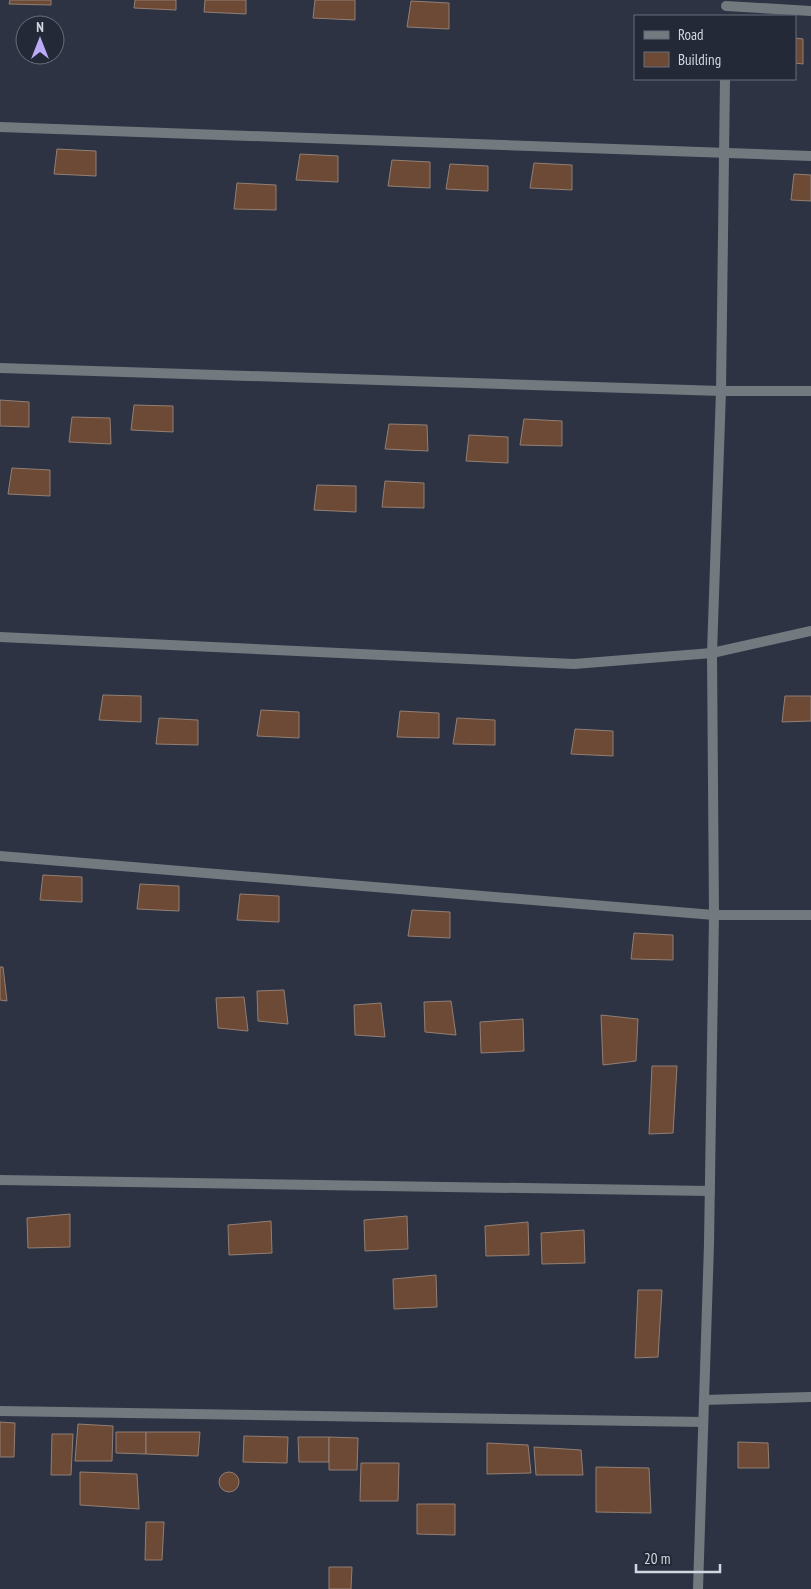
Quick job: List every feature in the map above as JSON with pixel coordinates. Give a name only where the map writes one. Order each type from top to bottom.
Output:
[{"type":"street","points":[[726,7],[811,11]]},
{"type":"street","points":[[698,1589],[710,1191],[714,915],[712,653],[721,391],[725,80]]},
{"type":"street","points":[[0,127],[811,156]]},
{"type":"street","points":[[0,368],[721,391],[811,391]]},
{"type":"street","points":[[0,637],[574,664],[712,653],[811,631]]},
{"type":"street","points":[[0,856],[714,915],[811,915]]},
{"type":"street","points":[[0,1180],[710,1191]]},
{"type":"street","points":[[704,1400],[811,1397]]},
{"type":"street","points":[[0,1410],[703,1422]]},
{"type":"building","points":[[10,0],[51,0],[51,5],[9,4]]},
{"type":"building","points":[[135,0],[176,0],[176,10],[134,8]]},
{"type":"building","points":[[205,0],[246,0],[246,14],[204,12]]},
{"type":"building","points":[[315,0],[355,0],[355,20],[313,18]]},
{"type":"building","points":[[411,1],[449,3],[449,29],[407,27]]},
{"type":"building","points":[[796,38],[803,39],[803,64],[796,63]]},
{"type":"building","points":[[57,149],[96,151],[96,176],[54,174]]},
{"type":"building","points":[[300,154],[338,156],[338,182],[296,180]]},
{"type":"building","points":[[392,160],[430,162],[430,188],[388,186]]},
{"type":"building","points":[[534,163],[572,165],[572,190],[530,188]]},
{"type":"building","points":[[450,164],[488,166],[488,191],[446,189]]},
{"type":"building","points":[[794,174],[811,175],[811,201],[791,200]]},
{"type":"building","points":[[237,183],[276,185],[276,210],[234,209]]},
{"type":"building","points":[[0,400],[29,402],[29,427],[0,426]]},
{"type":"building","points":[[134,405],[173,406],[173,432],[131,430]]},
{"type":"building","points":[[72,417],[110,418],[111,444],[69,442]]},
{"type":"building","points":[[524,419],[562,421],[562,446],[520,445]]},
{"type":"building","points":[[389,424],[427,425],[428,451],[385,449]]},
{"type":"building","points":[[469,435],[508,437],[508,463],[466,461]]},
{"type":"building","points":[[12,468],[50,470],[50,496],[8,494]]},
{"type":"building","points":[[385,481],[424,483],[424,508],[382,507]]},
{"type":"building","points":[[317,485],[356,486],[356,512],[314,510]]},
{"type":"building","points":[[103,695],[141,696],[141,722],[99,720]]},
{"type":"building","points":[[785,696],[811,696],[811,721],[782,722]]},
{"type":"building","points":[[261,710],[299,712],[299,738],[257,736]]},
{"type":"building","points":[[400,711],[439,713],[439,738],[397,737]]},
{"type":"building","points":[[159,718],[198,720],[198,745],[156,744]]},
{"type":"building","points":[[457,718],[495,720],[495,745],[453,744]]},
{"type":"building","points":[[575,729],[613,731],[613,756],[571,754]]},
{"type":"building","points":[[43,875],[82,877],[82,902],[40,900]]},
{"type":"building","points":[[140,884],[179,886],[179,911],[137,909]]},
{"type":"building","points":[[240,894],[279,896],[279,922],[237,920]]},
{"type":"building","points":[[412,910],[450,912],[450,938],[408,936]]},
{"type":"building","points":[[634,933],[673,935],[673,960],[631,959]]},
{"type":"building","points":[[0,967],[3,967],[7,1001],[0,1000]]},
{"type":"building","points":[[284,990],[288,1024],[258,1021],[257,991]]},
{"type":"building","points":[[244,997],[248,1031],[218,1028],[216,998]]},
{"type":"building","points":[[451,1001],[456,1035],[425,1032],[424,1002]]},
{"type":"building","points":[[381,1003],[385,1037],[355,1035],[354,1005]]},
{"type":"building","points":[[601,1015],[638,1019],[636,1061],[603,1065]]},
{"type":"building","points":[[523,1019],[524,1051],[481,1053],[480,1022]]},
{"type":"building","points":[[652,1066],[677,1066],[673,1133],[649,1134]]},
{"type":"building","points":[[70,1214],[70,1247],[28,1248],[27,1218]]},
{"type":"building","points":[[407,1216],[408,1249],[365,1251],[364,1220]]},
{"type":"building","points":[[271,1221],[272,1253],[229,1255],[228,1225]]},
{"type":"building","points":[[528,1222],[529,1255],[486,1256],[485,1226]]},
{"type":"building","points":[[584,1230],[585,1263],[542,1264],[541,1233]]},
{"type":"building","points":[[436,1275],[437,1307],[394,1309],[393,1279]]},
{"type":"building","points":[[638,1290],[662,1290],[658,1357],[635,1358]]},
{"type":"building","points":[[0,1422],[15,1423],[14,1457],[0,1457]]},
{"type":"building","points":[[78,1424],[113,1426],[112,1461],[75,1461]]},
{"type":"building","points":[[116,1432],[146,1432],[146,1454],[116,1453]]},
{"type":"building","points":[[146,1432],[200,1432],[198,1456],[146,1454]]},
{"type":"building","points":[[52,1434],[73,1434],[71,1475],[51,1475]]},
{"type":"building","points":[[244,1436],[288,1437],[287,1463],[243,1462]]},
{"type":"building","points":[[298,1437],[329,1437],[329,1462],[299,1462]]},
{"type":"building","points":[[329,1437],[358,1438],[357,1470],[329,1470]]},
{"type":"building","points":[[738,1442],[768,1443],[769,1468],[738,1468]]},
{"type":"building","points":[[487,1443],[528,1445],[531,1473],[487,1474]]},
{"type":"building","points":[[534,1447],[581,1450],[583,1475],[536,1475]]},
{"type":"building","points":[[361,1463],[399,1463],[398,1501],[360,1501]]},
{"type":"building","points":[[596,1467],[649,1468],[651,1513],[596,1512]]},
{"type":"building","points":[[80,1472],[137,1474],[139,1509],[80,1505]]},
{"type":"building","points":[[225,1472],[233,1472],[239,1478],[239,1486],[233,1492],[225,1492],[219,1486],[219,1478]]},
{"type":"building","points":[[417,1504],[455,1504],[455,1535],[417,1534]]},
{"type":"building","points":[[146,1522],[164,1522],[162,1560],[145,1560]]},
{"type":"building","points":[[329,1567],[352,1567],[351,1589],[329,1589]]}]
